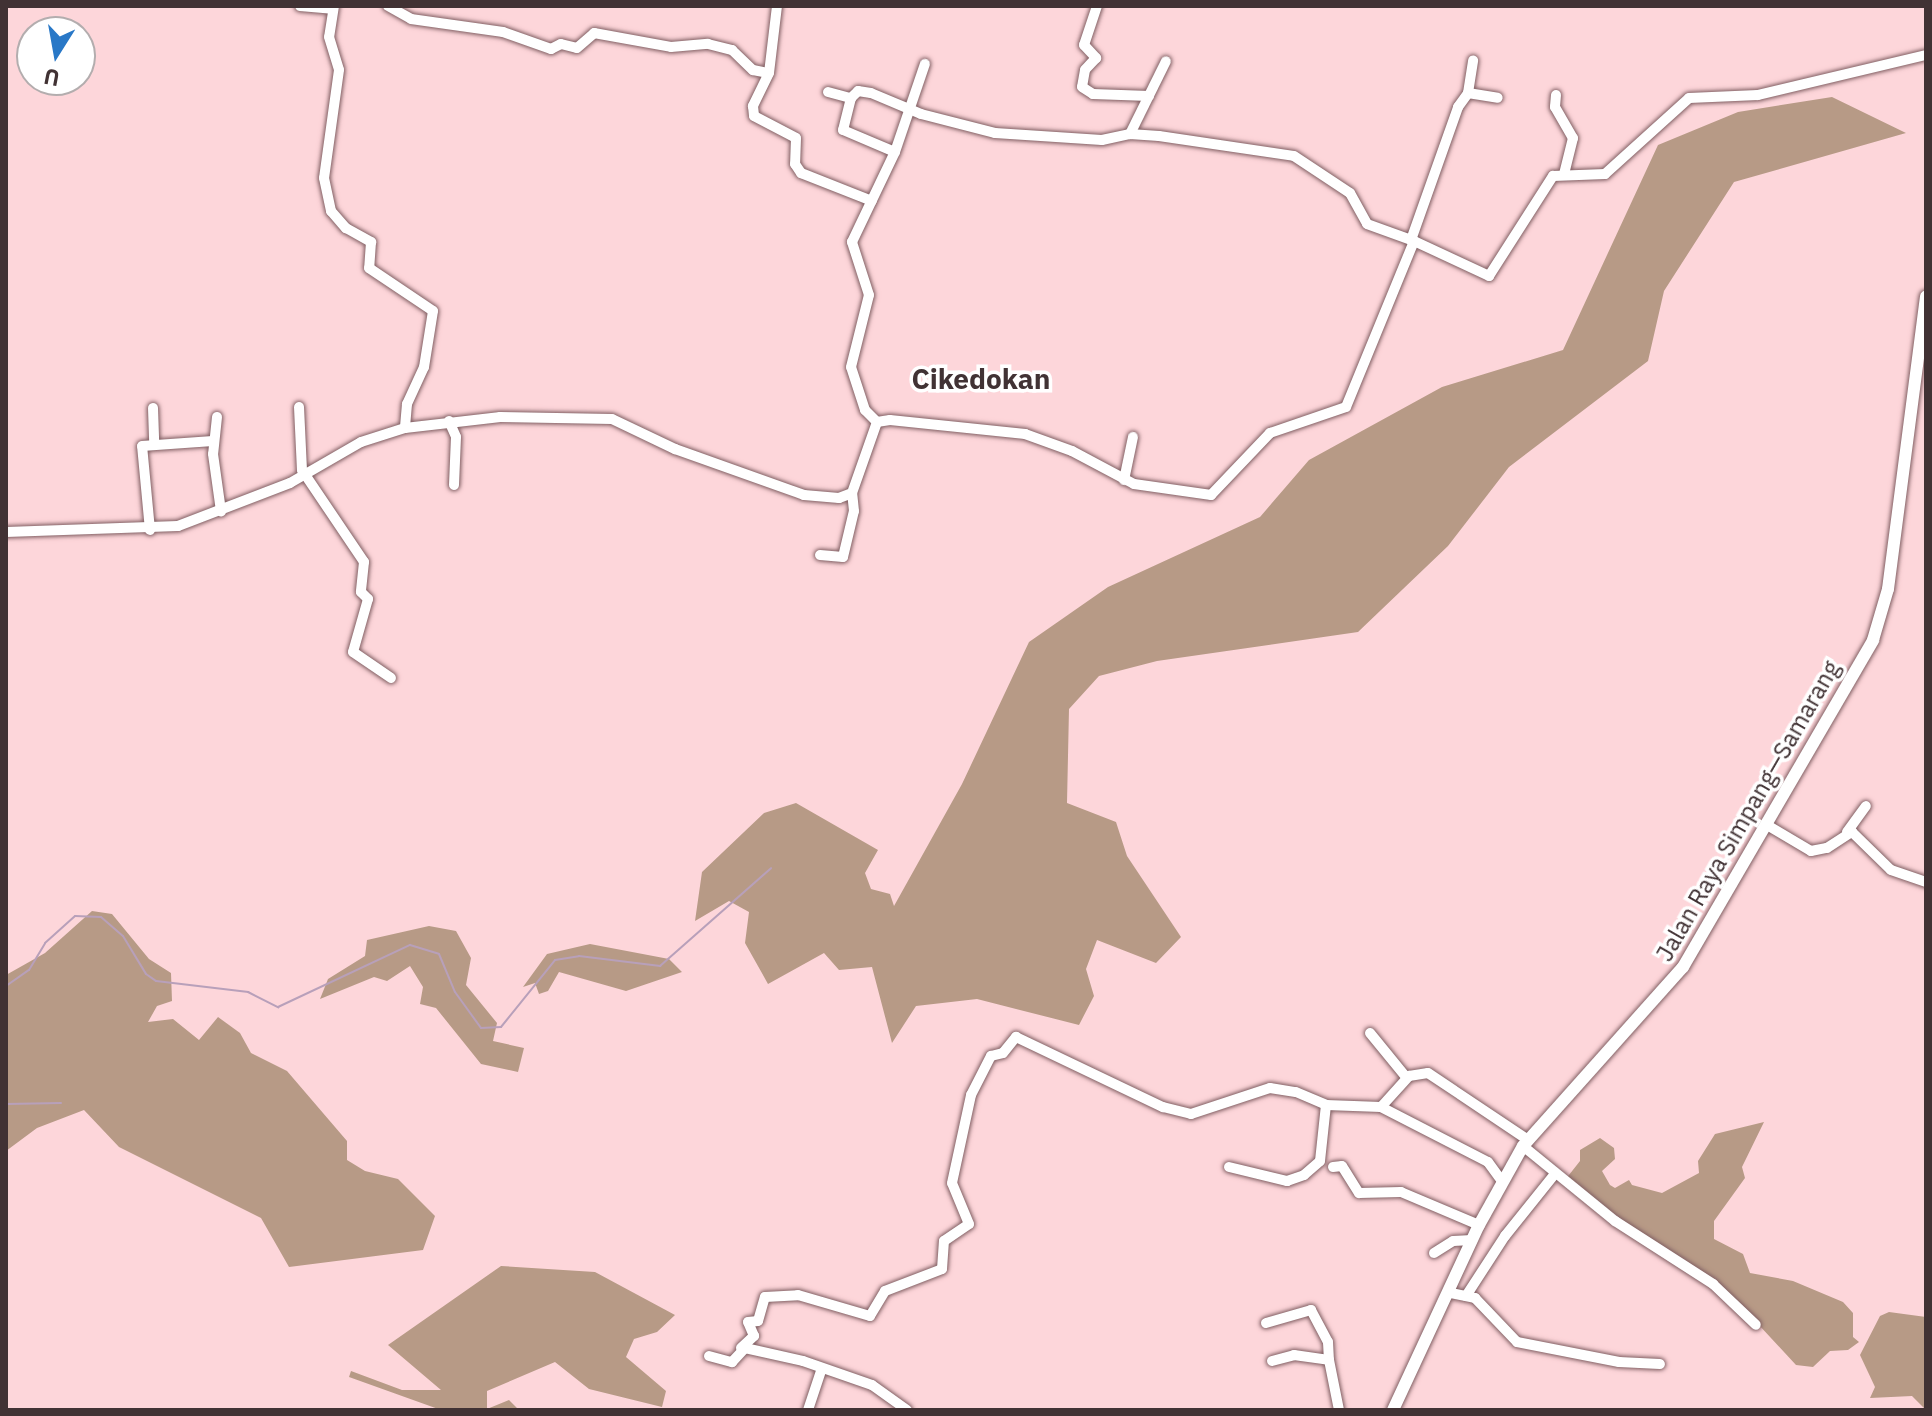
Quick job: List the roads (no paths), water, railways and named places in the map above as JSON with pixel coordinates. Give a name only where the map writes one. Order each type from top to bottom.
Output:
[{"type":"main road","name":"Jalan Raya Simpang—Samarang","points":[[1393,1410],[1502,1181],[1526,1143],[1668,989],[1765,830],[1879,624],[1897,526],[1926,296]]},
{"type":"street","points":[[300,6],[333,8],[329,39],[339,70],[324,178],[331,211],[346,228],[371,242],[369,268],[433,312],[424,367],[407,404],[405,428]]},
{"type":"street","points":[[388,6],[411,19],[503,32],[551,49],[561,44],[577,48],[594,33],[671,47],[716,46],[740,54],[753,70],[769,73]]},
{"type":"street","points":[[777,6],[769,73],[753,106],[757,119],[796,138],[795,164],[801,173],[872,201]]},
{"type":"street","points":[[1097,6],[1084,45],[1096,58],[1085,70],[1082,87],[1093,94],[1149,96]]},
{"type":"street","points":[[828,92],[851,98],[863,91],[911,110],[995,133],[1102,140],[1130,134],[1294,156],[1350,193],[1367,224],[1413,240],[1489,276],[1549,180],[1564,173],[1605,174],[1689,98],[1758,95],[1926,55]]},
{"type":"street","points":[[925,64],[895,152],[852,242],[869,295],[851,359],[865,410],[877,422],[971,425],[1025,434],[1072,451],[1124,480],[1167,492],[1211,495],[1270,433],[1346,407],[1413,240],[1430,175],[1468,93],[1473,60]]},
{"type":"street","points":[[1130,134],[1166,61]]},
{"type":"street","points":[[1468,93],[1498,98]]},
{"type":"street","points":[[1556,95],[1555,107],[1573,138],[1564,173]]},
{"type":"street","points":[[851,98],[843,130],[895,152]]},
{"type":"street","points":[[299,407],[305,476],[363,559],[361,592],[368,599],[353,652],[391,678]]},
{"type":"street","points":[[153,408],[154,442]]},
{"type":"street","points":[[217,417],[213,441],[221,511]]},
{"type":"street","points":[[6,532],[150,530],[221,511],[305,476],[361,442],[405,428],[449,421],[612,419],[675,449],[791,493],[839,498],[852,493]]},
{"type":"street","points":[[449,421],[456,437],[454,485]]},
{"type":"street","points":[[820,555],[843,557],[854,511],[852,493],[877,422]]},
{"type":"street","points":[[1124,480],[1133,437]]},
{"type":"street","points":[[150,530],[141,447],[154,442],[213,441]]},
{"type":"street","points":[[1765,830],[1811,851],[1827,848],[1847,832],[1866,806]]},
{"type":"street","points":[[1847,832],[1891,870],[1926,882]]},
{"type":"street","points":[[1370,1033],[1406,1077]]},
{"type":"street","points":[[709,1356],[732,1362],[753,1337],[748,1322],[759,1320],[765,1297],[806,1296],[870,1316],[885,1291],[942,1269],[944,1240],[969,1224],[952,1183],[971,1095],[991,1056],[1003,1053],[1016,1037],[1179,1112],[1201,1113],[1239,1095],[1270,1088],[1296,1092],[1326,1105],[1381,1107],[1488,1162],[1502,1181]]},
{"type":"street","points":[[1381,1107],[1406,1077],[1436,1076],[1526,1143],[1554,1175],[1615,1221],[1713,1284],[1756,1325]]},
{"type":"street","points":[[1229,1167],[1287,1181],[1304,1175],[1320,1161],[1326,1105]]},
{"type":"street","points":[[1333,1167],[1344,1168],[1359,1193],[1406,1193],[1479,1225]]},
{"type":"street","points":[[1466,1296],[1505,1236],[1554,1175]]},
{"type":"street","points":[[1434,1253],[1453,1241],[1472,1240]]},
{"type":"street","points":[[1451,1293],[1480,1301],[1517,1342],[1619,1362],[1660,1364]]},
{"type":"street","points":[[1266,1323],[1311,1310],[1328,1342],[1339,1410]]},
{"type":"street","points":[[741,1348],[822,1368],[872,1385],[907,1410]]},
{"type":"street","points":[[1272,1361],[1294,1355],[1329,1360]]},
{"type":"street","points":[[808,1410],[822,1368]]},
{"type":"waterway","points":[[6,986],[29,970],[45,943],[75,916],[101,917],[123,936],[146,974],[156,981],[248,992],[278,1007],[410,945],[439,954],[455,992],[481,1028],[501,1027],[555,960],[579,956],[660,966],[771,868]]},
{"type":"waterway","points":[[6,1104],[61,1103]]},
{"type":"district","name":"Cikedokan","points":[[981,379]]}]
